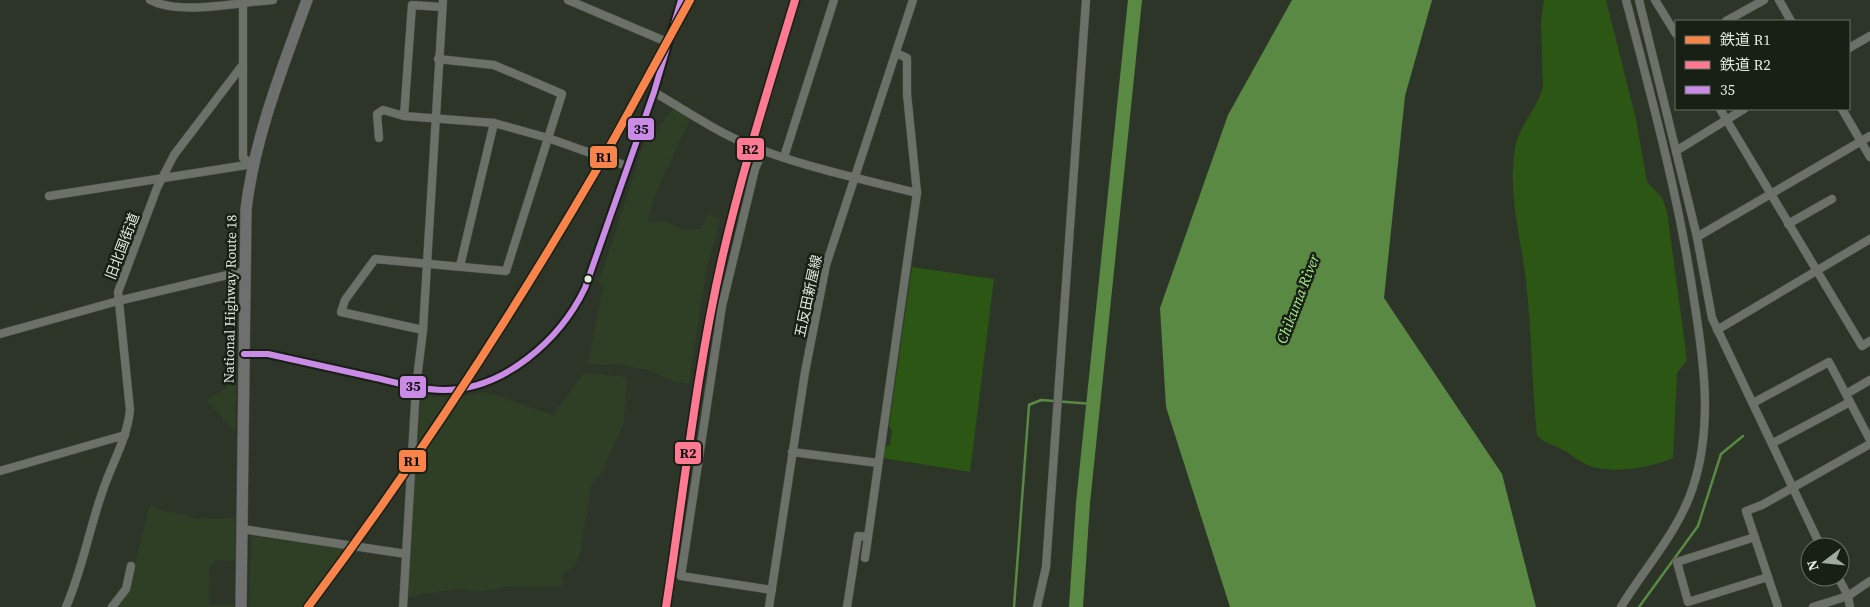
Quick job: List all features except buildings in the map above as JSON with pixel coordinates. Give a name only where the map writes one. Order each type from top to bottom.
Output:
[{"type":"highway","name":"National Highway Route 18","points":[[241,607],[246,209],[253,164],[266,114],[307,0]]},
{"type":"street","points":[[150,0],[159,4],[180,8],[243,1],[273,0]]},
{"type":"street","points":[[568,0],[667,42]]},
{"type":"street","points":[[590,9],[593,0]]},
{"type":"street","points":[[244,354],[268,354],[416,387],[446,390],[481,383],[517,365],[545,342],[569,315],[585,288],[654,92],[667,42],[681,0]]},
{"type":"street","points":[[784,157],[834,0]]},
{"type":"street","name":"五反田新屋線","points":[[769,607],[792,452],[824,272],[853,177],[913,0]]},
{"type":"street","points":[[1037,607],[1046,566],[1086,0]]},
{"type":"street","points":[[1621,607],[1672,535],[1689,497],[1700,457],[1705,407],[1699,332],[1684,241],[1626,0]]},
{"type":"street","points":[[1639,0],[1697,237],[1712,318],[1816,537]]},
{"type":"street","points":[[1655,0],[1675,32]]},
{"type":"street","points":[[1728,20],[1764,0]]},
{"type":"street","points":[[1779,0],[1791,20]]},
{"type":"street","points":[[243,1],[241,67],[242,158],[253,164]]},
{"type":"street","points":[[403,607],[416,387],[423,330],[434,118],[443,3],[412,5],[404,116]]},
{"type":"street","points":[[1850,47],[1870,36]]},
{"type":"street","points":[[865,558],[917,193],[907,94],[908,58],[896,53]]},
{"type":"street","points":[[423,330],[341,312],[345,300],[375,259],[506,271],[562,94],[494,65],[438,59]]},
{"type":"street","name":"旧北国街道","points":[[66,607],[84,562],[103,490],[125,435],[130,410],[118,292],[162,179],[174,155],[241,67]]},
{"type":"street","points":[[654,92],[719,130],[763,150],[853,177],[917,193]]},
{"type":"street","points":[[379,138],[377,114],[383,110],[404,116],[494,123],[548,138],[627,166]]},
{"type":"street","points":[[1721,110],[1862,346],[1870,341]]},
{"type":"street","points":[[1676,150],[1742,110]]},
{"type":"street","points":[[1843,110],[1870,157]]},
{"type":"street","points":[[460,266],[494,123]]},
{"type":"street","points":[[1697,237],[1870,136]]},
{"type":"street","points":[[763,150],[755,169],[722,306],[681,576],[772,590]]},
{"type":"street","points":[[49,196],[253,164]]},
{"type":"street","points":[[1788,224],[1832,200]]},
{"type":"street","points":[[1717,330],[1870,239]]},
{"type":"street","points":[[0,334],[118,301],[244,271]]},
{"type":"street","points":[[1753,403],[1829,362],[1870,442],[1762,505],[1746,511],[1778,607]]},
{"type":"street","points":[[1846,394],[1870,380]]},
{"type":"street","points":[[1772,443],[1850,402]]},
{"type":"street","points":[[0,471],[125,435]]},
{"type":"street","points":[[792,452],[878,463]]},
{"type":"street","points":[[242,529],[406,554]]},
{"type":"street","points":[[847,607],[858,536],[868,537]]},
{"type":"street","points":[[1755,536],[1677,562],[1688,602],[1768,577]]},
{"type":"street","points":[[112,607],[126,589],[131,566]]},
{"type":"street","points":[[1813,607],[1848,596],[1870,582]]},
{"type":"street","points":[[1843,587],[1848,596],[1850,607]]},
{"type":"shaded area","points":[[1544,0],[1606,0],[1636,119],[1647,182],[1662,198],[1667,211],[1687,360],[1677,373],[1673,458],[1653,465],[1621,470],[1590,466],[1537,435],[1529,309],[1516,220],[1513,166],[1515,148],[1520,132],[1541,94],[1543,86],[1541,22]]},
{"type":"shaded area","points":[[674,107],[691,117],[658,188],[647,221],[653,223],[662,220],[684,230],[701,229],[708,213],[720,220],[706,272],[689,384],[670,380],[653,371],[622,365],[588,364],[603,288],[599,282],[641,152],[648,133],[653,136]]},
{"type":"shaded area","points":[[912,267],[994,279],[970,472],[883,458],[885,447],[890,445],[892,430],[889,426]]},
{"type":"shaded area","points":[[584,373],[627,377],[624,423],[601,474],[594,480],[591,486],[580,554],[575,566],[562,575],[563,586],[501,587],[484,591],[461,589],[422,594],[406,599],[421,397],[458,397],[486,392],[553,415]]},
{"type":"shaded area","points":[[236,382],[235,432],[207,400]]},
{"type":"shaded area","points":[[150,505],[163,511],[184,514],[195,519],[235,518],[235,561],[215,560],[209,566],[210,605],[234,605],[234,607],[114,607],[128,590]]},
{"type":"shaded area","points":[[251,536],[349,549],[306,607],[249,607]]},
{"type":"water","points":[[1292,0],[1432,0],[1405,96],[1384,298],[1502,474],[1536,607],[1230,607],[1166,407],[1160,308],[1228,115]]},
{"type":"waterway","name":"Chikuma River","points":[[1076,607],[1083,503],[1135,0]]},
{"type":"waterway","points":[[1014,607],[1029,405],[1041,400],[1093,404]]},
{"type":"waterway","points":[[1639,607],[1698,526],[1721,454],[1743,436]]},
{"type":"rail line","name":"R1","points":[[308,607],[385,501],[495,337],[597,169],[690,0]]},
{"type":"rail line","name":"R2","points":[[666,607],[705,345],[722,259],[756,129],[795,0]]},
{"type":"transit line","name":"35","points":[[244,354],[268,354],[410,386],[443,390],[466,388],[487,381],[508,371],[528,358],[561,326],[585,288],[654,92],[681,0]]}]
